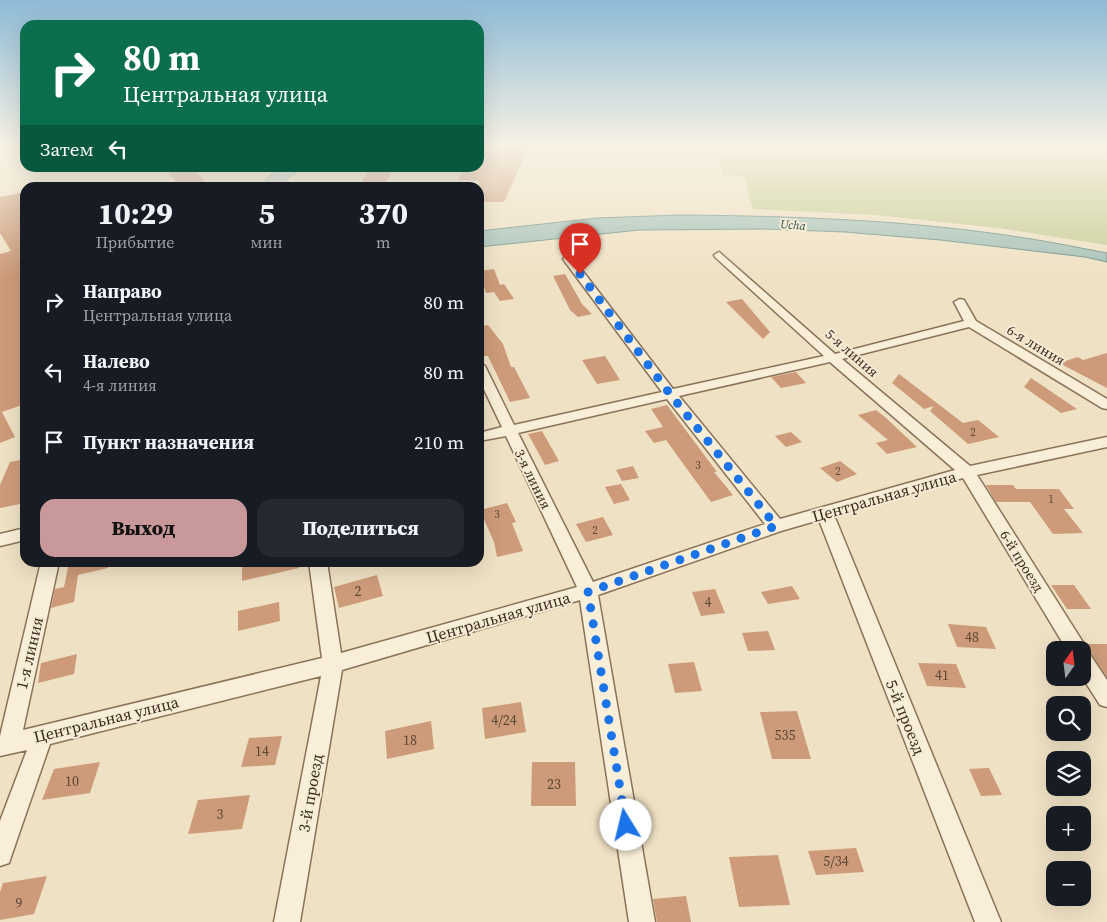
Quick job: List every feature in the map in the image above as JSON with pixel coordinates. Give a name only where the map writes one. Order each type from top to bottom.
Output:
[{"type":"street","name":"5-я линия","points":[[719,255],[834,358],[967,472]]},
{"type":"street","points":[[568,259],[670,394],[776,526]]},
{"type":"street","points":[[484,436],[834,358],[971,323],[960,302]]},
{"type":"street","name":"6-я линия","points":[[971,323],[1107,405]]},
{"type":"street","name":"3-я линия","points":[[484,376],[588,592],[642,922]]},
{"type":"street","name":"Центральная улица","points":[[5,745],[43,734],[333,664],[588,592],[776,526],[967,472],[1107,442]]},
{"type":"street","name":"6-й проезд","points":[[967,472],[1071,641]]},
{"type":"street","name":"5-й проезд","points":[[825,513],[988,922]]},
{"type":"street","points":[[0,540],[20,535]]},
{"type":"street","name":"1-я линия","points":[[5,745],[49,567]]},
{"type":"street","name":"3-й проезд","points":[[287,922],[333,664],[319,567]]},
{"type":"street","points":[[1091,673],[1107,698]]},
{"type":"street","points":[[0,854],[43,734]]},
{"type":"green space","points":[[748,191],[1107,191],[1107,245],[998,228],[876,215],[753,209]]},
{"type":"water","name":"Ucha","points":[[680,215],[766,216],[896,223],[982,232],[1056,243],[1107,253],[1107,262],[1085,257],[940,240],[845,232],[766,229],[639,230],[484,246],[484,230],[597,218]]},
{"type":"building","points":[[484,191],[509,191],[504,202],[484,202]]},
{"type":"building","points":[[20,193],[20,406],[2,412],[15,437],[0,443],[0,254],[11,251],[0,233],[0,197]]},
{"type":"building","points":[[494,269],[500,285],[504,284],[514,299],[500,301],[494,292],[486,293],[484,270]]},
{"type":"building","points":[[565,274],[582,304],[592,314],[578,317],[570,310],[553,276]]},
{"type":"building","points":[[742,299],[770,332],[763,339],[726,302]]},
{"type":"building","points":[[488,325],[503,344],[511,367],[514,367],[530,398],[510,402],[488,356],[484,356],[484,326]]},
{"type":"building","points":[[1107,353],[1107,388],[1059,363],[1078,357],[1083,360]]},
{"type":"building","points":[[605,356],[620,380],[597,384],[582,360]]},
{"type":"building","points":[[796,372],[806,383],[781,388],[771,377]]},
{"type":"building","points":[[899,374],[963,423],[978,420],[999,437],[968,444],[930,411],[934,406],[924,409],[892,383]]},
{"type":"building","points":[[1031,378],[1077,409],[1061,413],[1024,387]]},
{"type":"building","points":[[667,405],[717,472],[714,472],[733,495],[711,502],[666,440],[654,443],[645,431],[663,427],[651,409]]},
{"type":"building","points":[[876,410],[917,447],[887,454],[876,443],[888,440],[858,415]]},
{"type":"building","points":[[542,431],[559,461],[545,465],[528,434]]},
{"type":"building","points":[[791,432],[802,442],[786,447],[775,436]]},
{"type":"building","points":[[20,460],[20,504],[0,508],[0,485],[10,462]]},
{"type":"building","points":[[840,461],[857,474],[837,482],[820,468]]},
{"type":"building","points":[[633,466],[639,478],[622,481],[616,470]]},
{"type":"building","points":[[621,484],[630,500],[614,504],[605,487]]},
{"type":"building","points":[[986,485],[1013,485],[1016,489],[1059,489],[1074,509],[1064,509],[1083,533],[1053,534],[1030,502],[996,502]]},
{"type":"building","points":[[507,503],[516,522],[512,523],[523,551],[497,557],[494,542],[484,519],[484,509]]},
{"type":"building","points":[[603,517],[613,535],[586,542],[576,524]]},
{"type":"building","points":[[68,567],[108,567],[78,575],[74,602],[51,608],[55,589],[64,587]]},
{"type":"building","points":[[242,567],[299,567],[299,568],[242,581]]},
{"type":"building","points":[[377,575],[383,596],[339,608],[334,587]]},
{"type":"building","points":[[1051,585],[1074,585],[1091,609],[1067,609]]},
{"type":"building","points":[[792,586],[800,599],[768,604],[761,592]]},
{"type":"building","points":[[715,589],[725,613],[701,616],[692,592]]},
{"type":"building","points":[[279,602],[280,621],[238,631],[238,611]]},
{"type":"building","points":[[948,624],[986,627],[996,649],[957,647]]},
{"type":"building","points":[[768,631],[775,650],[748,651],[742,633]]},
{"type":"building","points":[[1091,644],[1107,644],[1107,677],[1091,653]]},
{"type":"building","points":[[77,654],[74,674],[38,683],[41,663]]},
{"type":"building","points":[[694,662],[702,691],[675,693],[668,664]]},
{"type":"building","points":[[918,663],[956,664],[966,688],[927,686]]},
{"type":"building","points":[[521,702],[526,732],[485,739],[482,708]]},
{"type":"building","points":[[797,711],[811,759],[772,759],[760,712]]},
{"type":"building","points":[[431,721],[434,749],[387,759],[385,731]]},
{"type":"building","points":[[282,736],[275,765],[241,767],[249,738]]},
{"type":"building","points":[[100,762],[90,793],[42,800],[54,769]]},
{"type":"building","points":[[532,762],[575,762],[576,806],[531,806]]},
{"type":"building","points":[[989,768],[1002,795],[981,796],[969,769]]},
{"type":"building","points":[[250,795],[242,829],[188,834],[198,800]]},
{"type":"building","points":[[856,848],[864,872],[816,875],[808,851]]},
{"type":"building","points":[[778,855],[790,905],[739,907],[729,857]]},
{"type":"building","points":[[47,876],[34,914],[0,920],[0,892],[3,883]]},
{"type":"building","points":[[686,896],[691,922],[657,922],[653,899]]},
{"type":"route","points":[[580,274],[670,394],[776,526],[588,592],[626,825]]}]
